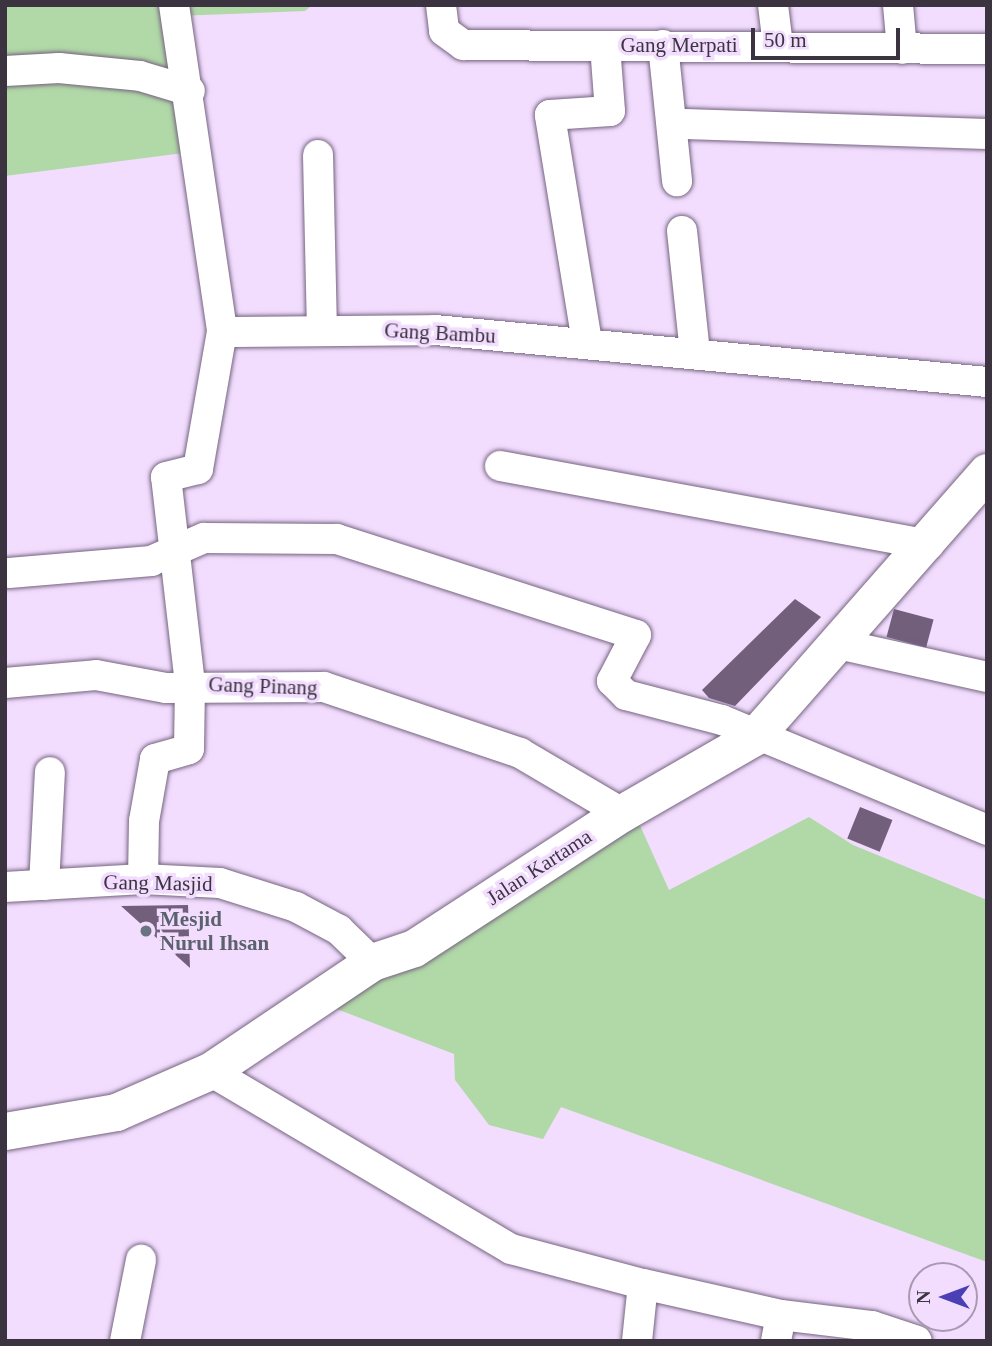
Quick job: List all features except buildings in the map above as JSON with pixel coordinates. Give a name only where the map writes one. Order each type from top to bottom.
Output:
[{"type":"main road","name":"Jalan Kartama","points":[[5,1131],[117,1112],[210,1071],[372,962],[414,948],[622,813],[754,737],[834,643],[929,545],[987,472]]},
{"type":"street","points":[[143,879],[144,821],[155,759],[189,749],[190,684],[172,557],[166,477],[198,468],[222,332],[190,90],[174,5]]},
{"type":"street","name":"Gang Merpati","points":[[441,5],[444,31],[463,45],[987,49]]},
{"type":"street","points":[[773,5],[778,46]]},
{"type":"street","points":[[898,5],[902,49]]},
{"type":"street","points":[[663,45],[677,181]]},
{"type":"street","points":[[587,342],[550,115],[610,111],[606,46]]},
{"type":"street","points":[[5,71],[59,68],[140,76],[190,90]]},
{"type":"street","points":[[685,124],[987,134]]},
{"type":"street","points":[[318,155],[322,331]]},
{"type":"street","points":[[682,231],[695,352]]},
{"type":"street","name":"Gang Bambu","points":[[222,332],[435,330],[695,352],[987,382]]},
{"type":"street","points":[[500,466],[929,545]]},
{"type":"street","points":[[9,573],[172,557],[204,538],[337,539],[636,635],[612,686],[754,737],[987,830]]},
{"type":"street","points":[[834,643],[987,677]]},
{"type":"street","name":"Gang Pinang","points":[[5,683],[96,675],[154,688],[190,684],[324,687],[520,753],[622,813]]},
{"type":"street","points":[[44,885],[50,772]]},
{"type":"street","name":"Gang Masjid","points":[[5,887],[143,879],[220,883],[296,907],[339,930],[372,962]]},
{"type":"street","points":[[210,1071],[511,1249],[643,1284],[778,1328],[872,1326],[917,1341]]},
{"type":"street","points":[[125,1341],[141,1260]]},
{"type":"street","points":[[637,1341],[643,1284]]},
{"type":"green space","points":[[5,5],[312,5],[305,11],[176,16],[199,151],[5,176]]},
{"type":"green space","points":[[809,817],[853,845],[987,900],[987,1262],[561,1107],[543,1139],[489,1125],[455,1080],[454,1054],[334,1008],[638,821],[669,890]]},
{"type":"place","name":"Mesjid Nurul Ihsan","points":[[146,931]]}]
